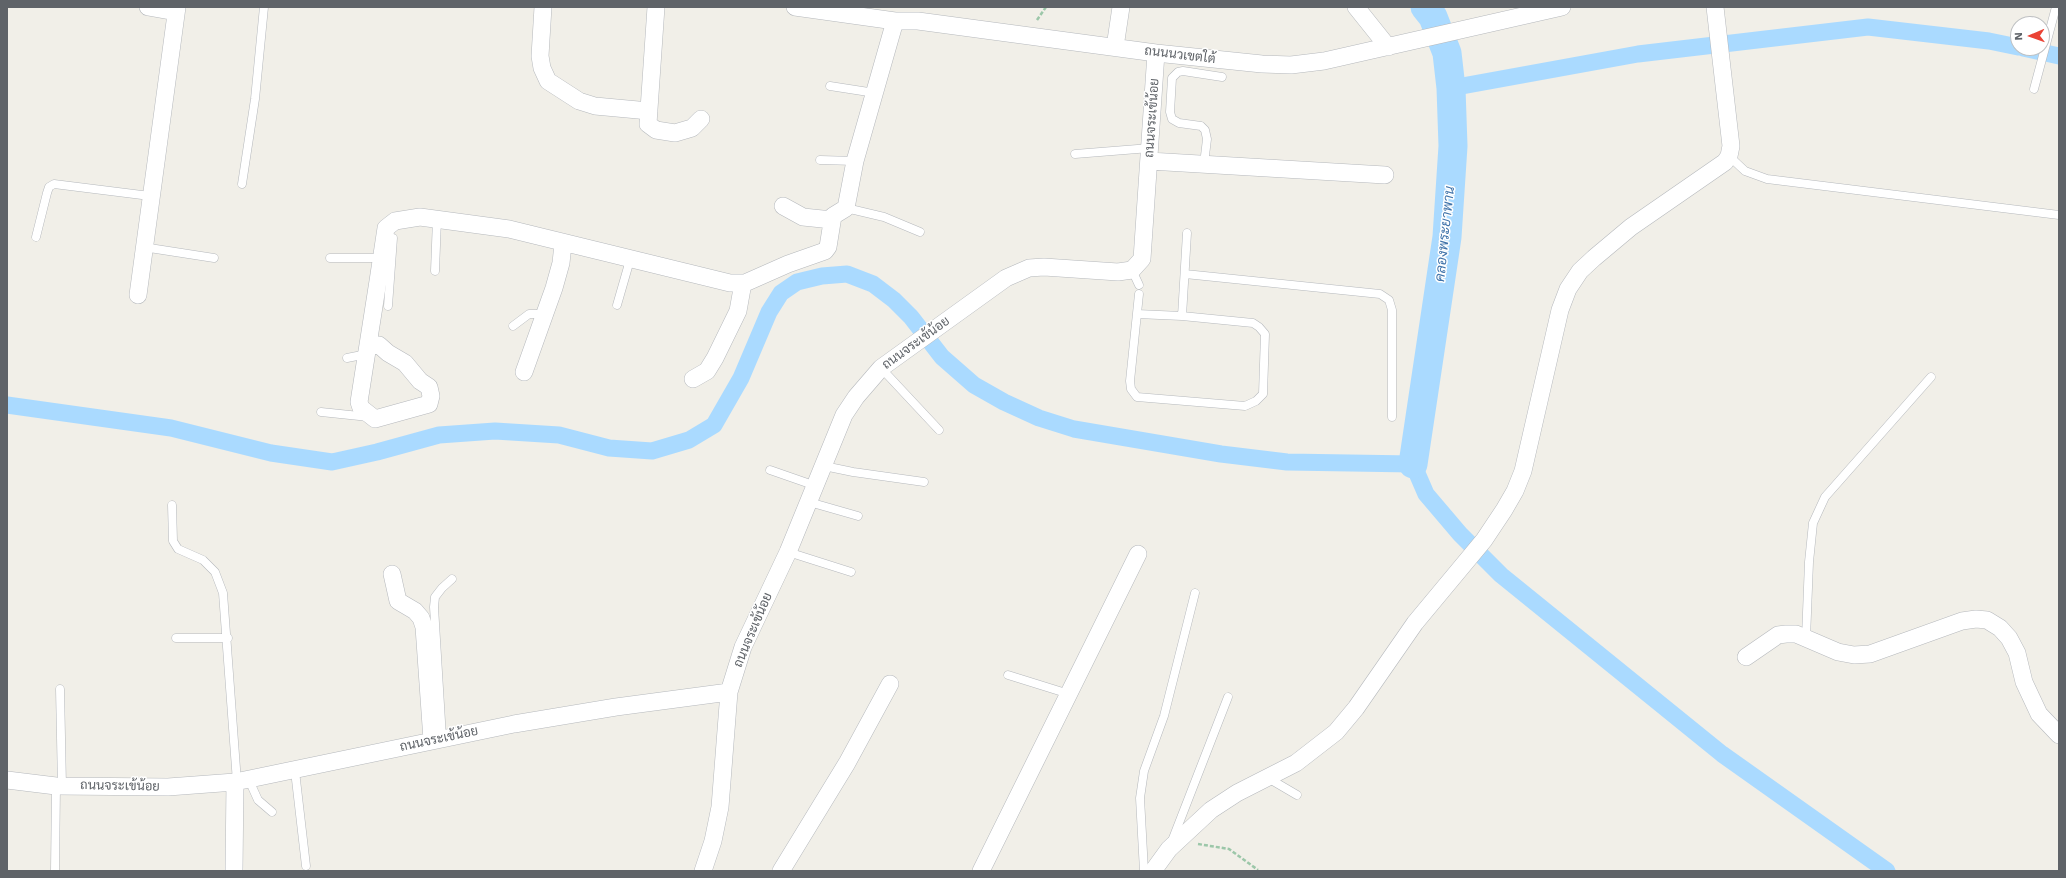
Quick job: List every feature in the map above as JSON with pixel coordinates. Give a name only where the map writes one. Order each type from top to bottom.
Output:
[{"type":"street","points":[[138,295],[143,247],[176,9],[148,7]]},
{"type":"street","points":[[543,7],[540,56],[542,68],[548,81],[580,101],[595,106],[649,111]]},
{"type":"street","points":[[656,7],[648,124],[656,130],[682,132],[692,128],[701,119]]},
{"type":"street","name":"ถนนนวเขตใต้","points":[[795,7],[896,21],[919,14],[1156,53],[1262,64],[1291,65],[1324,61],[1395,46],[1562,7]]},
{"type":"street","points":[[1115,47],[1121,7]]},
{"type":"street","points":[[1356,7],[1395,46]]},
{"type":"street","points":[[1154,871],[1173,845],[1211,810],[1237,793],[1296,763],[1336,732],[1356,708],[1415,623],[1453,575],[1484,540],[1515,491],[1523,471],[1560,310],[1572,283],[1580,271],[1631,227],[1725,162],[1729,156],[1731,146],[1725,81],[1715,7]]},
{"type":"street","points":[[367,350],[379,345],[388,353],[405,362],[420,381],[429,387],[431,396],[429,404],[423,407],[375,419],[361,408],[359,402],[367,350],[382,258],[386,228],[390,224],[400,220],[420,217],[437,218],[509,229],[563,244],[688,272],[717,281],[743,283],[754,280],[788,264],[825,250],[828,247],[833,216],[846,208],[854,162],[896,21]]},
{"type":"street","name":"ถนนจระเข้น้อย","points":[[7,780],[59,786],[168,787],[240,781],[295,771],[437,739],[609,708],[729,692],[743,648],[788,552],[844,415],[856,397],[881,368],[1006,278],[1030,268],[1044,267],[1118,272],[1136,277],[1142,259],[1156,53]]},
{"type":"street","points":[[1150,154],[1204,164],[1385,175]]},
{"type":"street","points":[[783,206],[803,217],[832,220]]},
{"type":"street","points":[[524,372],[561,264],[563,244]]},
{"type":"street","points":[[693,379],[707,371],[715,358],[738,311],[743,283]]},
{"type":"street","points":[[981,871],[1138,554]]},
{"type":"street","points":[[392,574],[398,601],[415,611],[421,618],[424,627],[437,739]]},
{"type":"street","points":[[1746,657],[1778,635],[1796,634],[1838,652],[1870,654],[1962,621],[1976,619],[1987,620],[2000,628],[2009,638],[2017,653],[2024,682],[2039,714],[2059,735]]},
{"type":"street","points":[[781,871],[847,763],[890,684]]},
{"type":"street","points":[[703,871],[713,841],[720,807],[729,692]]},
{"type":"street","points":[[234,871],[240,781]]},
{"type":"lane","points":[[242,184],[255,99],[264,7]]},
{"type":"lane","points":[[2034,89],[2055,11]]},
{"type":"lane","points":[[1204,164],[1207,139],[1205,130],[1201,126],[1179,123],[1172,119],[1170,112],[1172,78],[1178,72],[1184,71],[1222,77]]},
{"type":"lane","points":[[830,86],[875,93]]},
{"type":"lane","points":[[1075,154],[1150,154]]},
{"type":"lane","points":[[1729,156],[1745,171],[1767,179],[2059,215]]},
{"type":"lane","points":[[820,160],[854,162]]},
{"type":"lane","points":[[36,237],[49,187],[54,184],[150,196]]},
{"type":"lane","points":[[846,208],[884,217],[920,232]]},
{"type":"lane","points":[[435,271],[437,218]]},
{"type":"lane","points":[[388,306],[393,239],[400,220]]},
{"type":"lane","points":[[1182,316],[1187,233]]},
{"type":"lane","points":[[143,247],[214,258]]},
{"type":"lane","points":[[330,258],[382,258]]},
{"type":"lane","points":[[617,304],[630,260]]},
{"type":"lane","points":[[1185,274],[1380,294],[1389,300],[1392,310],[1392,417]]},
{"type":"lane","points":[[1137,314],[1182,316],[1253,323],[1265,334],[1265,372],[1263,394],[1256,401],[1245,406],[1136,397],[1131,389],[1130,382],[1139,294]]},
{"type":"lane","points":[[513,326],[529,314],[544,314]]},
{"type":"lane","points":[[347,358],[367,350]]},
{"type":"lane","points":[[881,368],[939,430]]},
{"type":"lane","points":[[1806,638],[1809,562],[1813,523],[1824,497],[1931,377]]},
{"type":"lane","points":[[321,412],[370,416]]},
{"type":"lane","points":[[824,466],[853,472],[924,482]]},
{"type":"lane","points":[[770,470],[816,486]]},
{"type":"lane","points":[[809,502],[858,516]]},
{"type":"lane","points":[[172,505],[173,541],[178,549],[203,560],[215,572],[223,593],[240,781],[272,812]]},
{"type":"lane","points":[[788,552],[851,572]]},
{"type":"lane","points":[[437,739],[434,607],[435,598],[442,588],[452,579]]},
{"type":"lane","points":[[1144,871],[1140,798],[1144,771],[1164,716],[1195,593]]},
{"type":"lane","points":[[176,638],[228,638]]},
{"type":"lane","points":[[1008,675],[1069,694]]},
{"type":"lane","points":[[55,871],[59,786],[60,689]]},
{"type":"lane","points":[[1173,845],[1228,697]]},
{"type":"lane","points":[[295,771],[306,866]]},
{"type":"lane","points":[[1267,778],[1297,795]]},
{"type":"path","points":[[1173,845],[1229,850],[1258,870]]},
{"type":"waterway","name":"คลองพระยาพาน","points":[[1413,464],[1447,237],[1453,146],[1451,88],[1447,53],[1433,17],[1425,7]]},
{"type":"waterway","points":[[1451,88],[1638,54],[1868,27],[1989,41],[2010,45]]},
{"type":"waterway","points":[[2050,54],[2059,56]]},
{"type":"waterway","points":[[7,405],[171,428],[271,453],[332,462],[377,452],[439,435],[495,431],[559,435],[609,448],[652,451],[689,440],[714,425],[741,378],[769,312],[781,293],[797,282],[822,276],[847,274],[873,284],[894,300],[911,317],[942,357],[974,385],[1004,402],[1039,418],[1074,429],[1221,454],[1287,462],[1413,464],[1426,494],[1460,534],[1501,575],[1722,754],[1887,871]]}]
